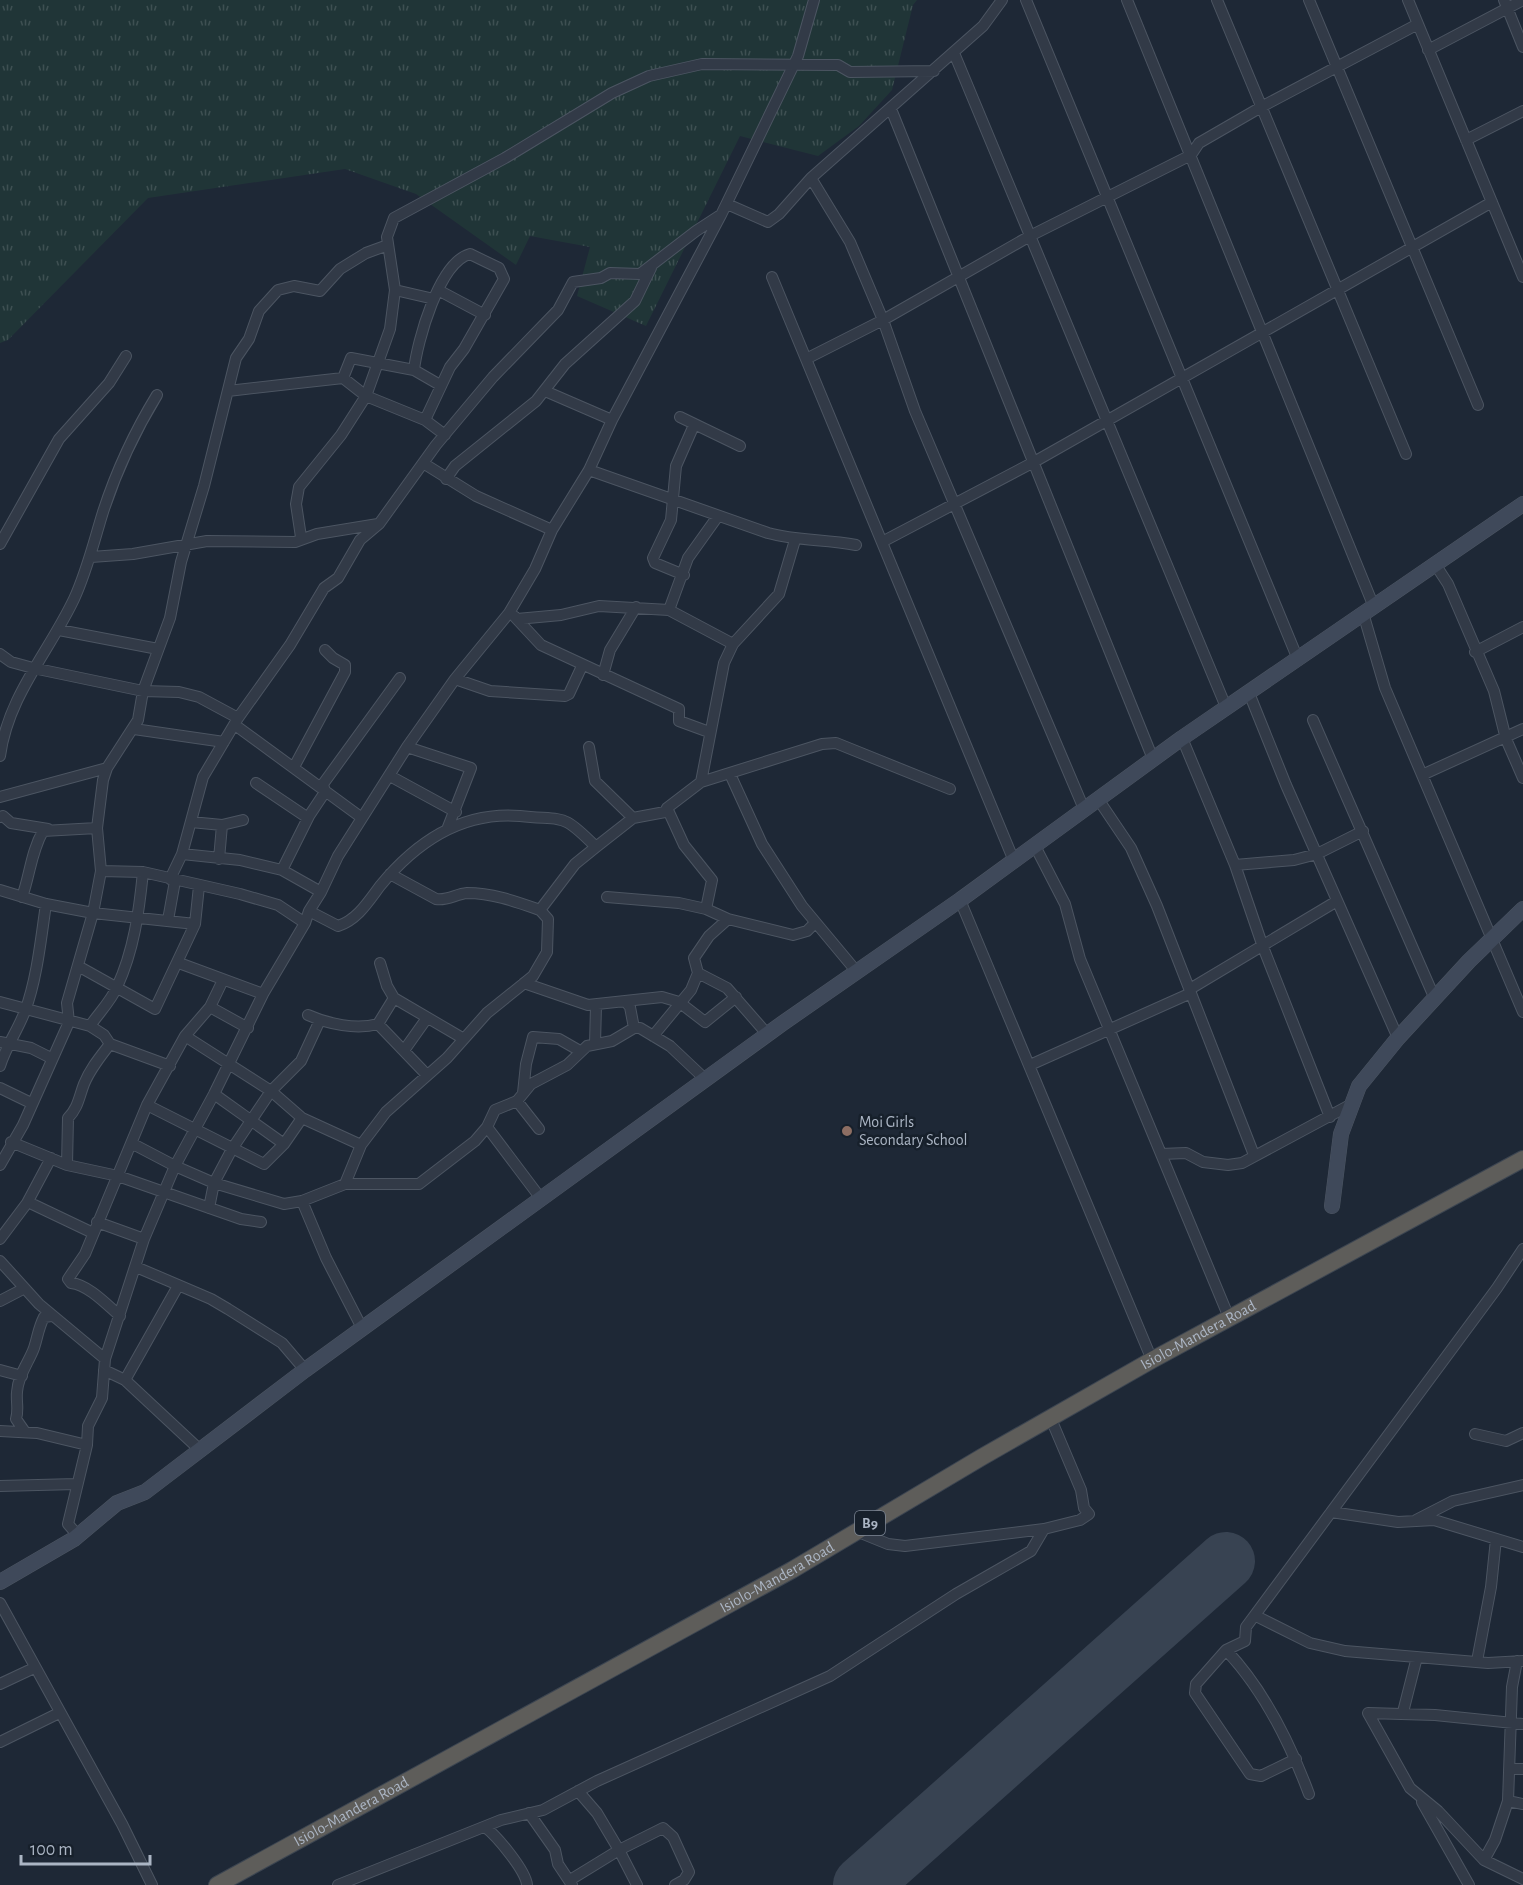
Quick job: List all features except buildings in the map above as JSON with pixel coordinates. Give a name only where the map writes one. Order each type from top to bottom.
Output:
[{"type":"highway","name":"Isiolo-Mandera Road","points":[[217,1885],[792,1570],[1152,1360],[1230,1320],[1523,1159]]},
{"type":"main road","points":[[0,1582],[74,1539],[117,1503],[145,1492],[198,1449],[362,1328],[542,1200],[705,1079],[960,900],[1226,707],[1523,504]]},
{"type":"main road","points":[[1332,1206],[1341,1134],[1359,1086],[1398,1038],[1523,909]]},
{"type":"street","points":[[74,1539],[74,1531],[68,1524],[87,1445],[88,1426],[102,1398],[104,1364],[144,1239],[175,1166],[248,1028],[263,994],[305,923],[338,856],[455,679],[513,616],[552,530],[589,470],[612,420],[727,204],[794,64],[814,0]]},
{"type":"street","points":[[727,204],[768,222],[779,214],[811,178],[989,20],[1002,0]]},
{"type":"street","points":[[1026,0],[1298,657]]},
{"type":"street","points":[[1127,0],[1262,332],[1368,610],[1385,688],[1523,1012]]},
{"type":"street","points":[[1216,0],[1263,106],[1406,454]]},
{"type":"street","points":[[1309,0],[1478,405]]},
{"type":"street","points":[[1408,0],[1523,277]]},
{"type":"street","points":[[1428,50],[1506,4],[1523,0]]},
{"type":"street","points":[[1506,4],[1523,47]]},
{"type":"street","points":[[806,359],[883,320],[958,275],[1030,236],[1191,154],[1199,143],[1263,106],[1337,69],[1418,24]]},
{"type":"street","points":[[954,53],[1226,707]]},
{"type":"street","points":[[301,537],[296,504],[299,487],[341,435],[366,396],[381,361],[390,329],[395,290],[388,245],[391,224],[401,213],[450,190],[583,110],[649,76],[702,64],[838,65],[850,72],[934,71]]},
{"type":"street","points":[[891,109],[1153,759]]},
{"type":"street","points":[[1466,140],[1523,111]]},
{"type":"street","points":[[811,178],[850,242],[883,320],[915,411],[1084,809]]},
{"type":"street","points":[[882,542],[1034,462],[1492,202]]},
{"type":"street","points":[[168,920],[173,880],[203,777],[237,721],[291,645],[324,588],[338,578],[360,540],[379,524],[445,435],[509,360],[558,310],[573,282],[602,278],[610,273],[640,274],[721,215]]},
{"type":"street","points":[[0,1165],[11,1142],[23,1125],[69,1022],[67,1003],[93,913],[100,871],[97,828],[100,793],[107,768],[134,729],[143,691],[170,618],[185,546],[204,486],[236,358],[249,339],[255,317],[278,290],[294,286],[320,291],[340,269],[366,253],[388,245]]},
{"type":"street","points":[[414,370],[420,333],[436,294],[464,256],[478,256],[499,268],[504,274],[498,291],[440,385],[424,420]]},
{"type":"street","points":[[446,479],[454,466],[536,401],[565,364],[635,301],[651,268]]},
{"type":"street","points":[[772,277],[1014,861]]},
{"type":"street","points":[[395,290],[436,294],[485,315]]},
{"type":"street","points":[[0,543],[59,439],[109,383],[126,356]]},
{"type":"street","points":[[343,378],[351,358],[381,361],[414,370],[440,385]]},
{"type":"street","points":[[228,392],[343,378],[366,396],[424,420],[445,435]]},
{"type":"street","points":[[545,391],[612,420]]},
{"type":"street","points":[[0,756],[1,741],[15,703],[33,668],[59,630],[91,556],[111,489],[157,395]]},
{"type":"street","points":[[680,417],[740,446]]},
{"type":"street","points":[[684,574],[655,563],[653,558],[671,520],[676,466],[694,425]]},
{"type":"street","points":[[423,463],[476,496],[552,530]]},
{"type":"street","points":[[589,470],[718,516],[795,540],[835,541],[856,545]]},
{"type":"street","points":[[669,610],[688,558],[718,516]]},
{"type":"street","points":[[91,556],[133,554],[207,541],[295,542],[301,537],[379,524]]},
{"type":"street","points":[[701,782],[721,674],[733,644],[779,594],[795,540]]},
{"type":"street","points":[[1435,564],[1448,584],[1475,652],[1494,691],[1506,739],[1523,778]]},
{"type":"street","points":[[513,616],[561,615],[600,606],[669,610],[733,644]]},
{"type":"street","points":[[603,675],[610,650],[636,607]]},
{"type":"street","points":[[513,616],[542,645],[582,666],[633,686],[679,709],[679,721],[709,732]]},
{"type":"street","points":[[1475,652],[1523,627]]},
{"type":"street","points":[[59,630],[158,649]]},
{"type":"street","points":[[294,767],[345,672],[345,665],[333,658],[326,650]]},
{"type":"street","points":[[0,654],[11,662],[33,668],[143,691],[179,692],[199,697],[237,721],[325,792],[362,818]]},
{"type":"street","points":[[455,679],[490,691],[565,696],[569,694],[582,666]]},
{"type":"street","points":[[282,870],[308,818],[325,792],[323,784],[400,678]]},
{"type":"street","points":[[1249,693],[1398,1038]]},
{"type":"street","points":[[1313,720],[1435,999]]},
{"type":"street","points":[[134,729],[224,742]]},
{"type":"street","points":[[1422,775],[1506,739],[1523,729]]},
{"type":"street","points":[[1182,738],[1235,865],[1263,947],[1330,1117]]},
{"type":"street","points":[[540,910],[574,864],[633,818],[665,813],[667,808],[701,782],[822,744],[836,743],[950,789]]},
{"type":"street","points":[[309,911],[338,926],[350,922],[390,874],[448,827],[456,812],[471,768],[408,747]]},
{"type":"street","points":[[590,747],[595,781],[633,818]]},
{"type":"street","points":[[0,797],[107,768]]},
{"type":"street","points":[[730,774],[755,832],[814,922],[857,972]]},
{"type":"street","points":[[390,776],[456,812]]},
{"type":"street","points":[[256,783],[308,818]]},
{"type":"street","points":[[1098,799],[1131,848],[1254,1155]]},
{"type":"street","points":[[667,808],[684,845],[712,880],[706,909]]},
{"type":"street","points":[[0,817],[3,816],[11,823],[48,829],[97,828]]},
{"type":"street","points":[[448,827],[493,816],[562,818],[572,823],[596,847]]},
{"type":"street","points":[[191,822],[222,825],[243,820]]},
{"type":"street","points":[[219,859],[222,825]]},
{"type":"street","points":[[22,897],[28,881],[30,861],[42,833],[48,829]]},
{"type":"street","points":[[1235,865],[1294,860],[1317,854],[1363,831]]},
{"type":"street","points":[[1035,846],[1065,904],[1080,959],[1230,1320]]},
{"type":"street","points":[[182,854],[240,860],[282,870],[321,892]]},
{"type":"street","points":[[100,871],[143,872],[278,905],[305,923]]},
{"type":"street","points":[[90,1026],[116,988],[139,918],[143,872]]},
{"type":"street","points":[[345,1184],[361,1145],[386,1112],[426,1074],[447,1058],[488,1013],[533,976],[547,952],[548,919],[540,910],[510,900],[480,894],[464,893],[444,900],[436,899],[390,874]]},
{"type":"street","points":[[78,966],[154,1009],[179,963],[195,924],[199,886]]},
{"type":"street","points":[[0,890],[46,904],[93,913],[195,924]]},
{"type":"street","points":[[607,897],[662,901],[706,909],[728,919],[793,934],[807,931],[814,922]]},
{"type":"street","points":[[960,900],[1152,1360]]},
{"type":"street","points":[[1029,1065],[1110,1031],[1190,991],[1337,901]]},
{"type":"street","points":[[0,1066],[4,1043],[18,1031],[26,1008],[46,904]]},
{"type":"street","points":[[653,1036],[691,990],[698,973],[694,958],[709,936],[728,919]]},
{"type":"street","points":[[179,963],[263,994]]},
{"type":"street","points":[[380,963],[387,986],[394,998],[464,1039]]},
{"type":"street","points":[[698,973],[727,988],[768,1035]]},
{"type":"street","points":[[120,1316],[100,1299],[77,1284],[71,1283],[68,1278],[85,1254],[133,1144],[147,1105],[186,1036],[210,1007],[223,980]]},
{"type":"street","points":[[524,983],[574,1002],[596,1005],[662,997],[679,1002],[705,1022],[736,997]]},
{"type":"street","points":[[378,1024],[394,998]]},
{"type":"street","points":[[625,1001],[630,1007],[633,1028]]},
{"type":"street","points":[[0,1002],[90,1026],[104,1035],[110,1044],[170,1066]]},
{"type":"street","points":[[595,1044],[596,1005]]},
{"type":"street","points":[[210,1007],[248,1028]]},
{"type":"street","points":[[308,1015],[320,1020],[361,1026],[378,1024],[405,1049],[426,1074]]},
{"type":"street","points":[[405,1049],[427,1018]]},
{"type":"street","points":[[209,1208],[214,1183],[232,1149],[271,1091],[301,1061],[320,1020]]},
{"type":"street","points":[[133,1144],[214,1183],[284,1204],[302,1201],[345,1184],[419,1184],[467,1148],[487,1127],[495,1110],[520,1097],[537,1080],[567,1065],[580,1051],[595,1044],[612,1041],[633,1028],[640,1028],[670,1046],[705,1079]]},
{"type":"street","points":[[186,1036],[271,1091],[302,1118],[361,1145]]},
{"type":"street","points":[[539,1130],[520,1097],[533,1037],[559,1039],[580,1051]]},
{"type":"street","points":[[4,1043],[31,1048],[51,1058]]},
{"type":"street","points":[[67,1165],[68,1118],[76,1110],[84,1083],[93,1066],[110,1044]]},
{"type":"street","points":[[0,1088],[31,1103]]},
{"type":"street","points":[[214,1094],[250,1122],[284,1144]]},
{"type":"street","points":[[147,1105],[264,1164],[284,1144],[302,1118]]},
{"type":"street","points":[[1161,1154],[1186,1153],[1203,1162],[1228,1165],[1242,1163],[1350,1105]]},
{"type":"street","points":[[487,1127],[542,1200]]},
{"type":"street","points":[[11,1142],[67,1165],[118,1176],[209,1208],[261,1222]]},
{"type":"street","points":[[0,1239],[28,1202],[51,1158]]},
{"type":"street","points":[[302,1201],[326,1258],[362,1328]]},
{"type":"street","points":[[28,1202],[95,1227],[144,1239]]},
{"type":"street","points":[[1296,1759],[1261,1776],[1250,1774],[1195,1692],[1197,1684],[1226,1650],[1245,1641],[1246,1627],[1276,1585],[1298,1560],[1523,1249]]},
{"type":"street","points":[[0,1261],[23,1289],[198,1449]]},
{"type":"street","points":[[135,1267],[211,1299],[282,1342],[304,1371]]},
{"type":"street","points":[[125,1380],[178,1286]]},
{"type":"street","points":[[0,1300],[23,1289]]},
{"type":"street","points":[[24,1432],[16,1419],[20,1407],[17,1392],[44,1317],[52,1316]]},
{"type":"street","points":[[0,1370],[22,1376]]},
{"type":"street","points":[[856,1531],[888,1544],[905,1546],[1044,1529],[1080,1520],[1089,1515],[1084,1508],[1081,1490],[1051,1419]]},
{"type":"street","points":[[0,1431],[24,1432],[87,1445]]},
{"type":"street","points":[[1475,1434],[1506,1441],[1523,1433]]},
{"type":"street","points":[[0,1486],[76,1484]]},
{"type":"street","points":[[1413,1522],[1453,1501],[1523,1485]]},
{"type":"street","points":[[1331,1512],[1413,1522],[1442,1522],[1523,1547]]},
{"type":"street","points":[[338,1885],[501,1820],[529,1814],[556,1804],[578,1791],[830,1676],[956,1594],[1031,1551],[1044,1529]]},
{"type":"street","points":[[1477,1661],[1496,1539]]},
{"type":"street","points":[[0,1603],[122,1824],[152,1885]]},
{"type":"street","points":[[1256,1616],[1310,1643],[1345,1651],[1477,1661],[1520,1661],[1517,1724],[1509,1768],[1509,1801],[1495,1840],[1484,1860]]},
{"type":"street","points":[[1226,1650],[1249,1674],[1296,1759],[1309,1794]]},
{"type":"street","points":[[1403,1713],[1417,1657]]},
{"type":"street","points":[[0,1684],[34,1668]]},
{"type":"street","points":[[0,1742],[59,1713]]},
{"type":"street","points":[[1469,1885],[1420,1799],[1410,1788],[1391,1758],[1368,1713],[1403,1713],[1517,1724]]},
{"type":"street","points":[[1509,1768],[1523,1769]]},
{"type":"street","points":[[578,1791],[597,1813],[637,1885]]},
{"type":"street","points":[[1420,1799],[1438,1811],[1484,1860],[1523,1879]]},
{"type":"street","points":[[1509,1801],[1523,1804]]},
{"type":"street","points":[[529,1814],[555,1850],[558,1864],[571,1883],[619,1850],[658,1829],[667,1828],[689,1872],[684,1880],[675,1885]]},
{"type":"street","points":[[485,1827],[495,1834],[525,1876],[527,1885]]},
{"type":"green space","points":[[0,0],[917,0],[913,5],[892,90],[859,126],[818,156],[740,136],[646,326],[577,296],[590,247],[530,236],[516,265],[416,194],[345,169],[148,198],[8,340],[0,343]]},
{"type":"runway","points":[[862,1885],[1226,1561]]},
{"type":"place","name":"Moi Girls Secondary School","points":[[847,1131]]}]
